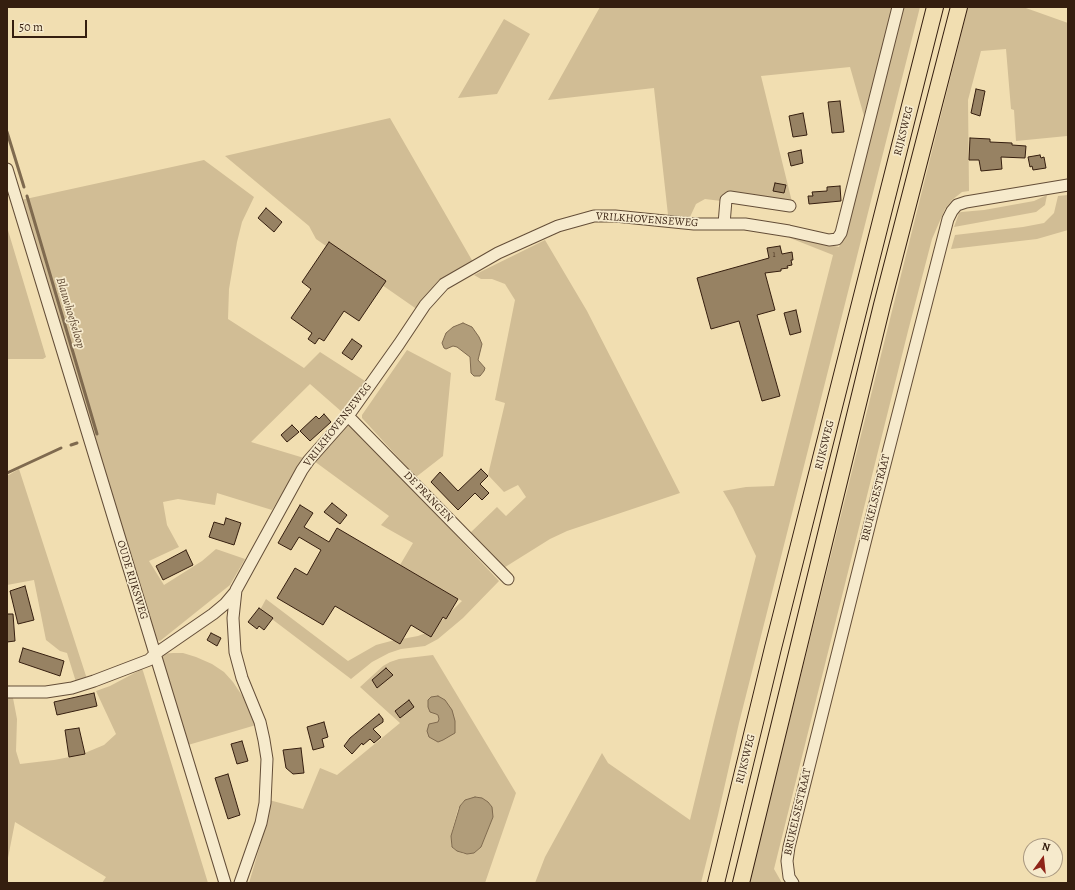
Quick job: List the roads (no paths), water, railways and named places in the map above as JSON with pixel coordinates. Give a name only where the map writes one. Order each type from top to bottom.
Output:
[{"type":"highway","name":"RIJKSWEG","points":[[716,883],[773,648],[935,7]]},
{"type":"highway","name":"RIJKSWEG","points":[[741,883],[882,305],[959,7]]},
{"type":"street","name":"VRILKHOVENSEWEG","points":[[240,883],[261,823],[265,803],[267,759],[262,730],[254,705],[242,678],[235,652],[233,618],[236,590],[302,470],[348,416],[434,293],[449,281],[498,253],[558,226],[594,216],[615,216],[694,224],[724,224],[764,227],[829,240],[838,238],[841,233],[898,7]]},
{"type":"street","name":"OUDE RIJKSWEG","points":[[7,169],[225,883]]},
{"type":"street","name":"BRUKELSESTRAAT","points":[[793,883],[789,878],[787,861],[789,847],[872,511],[948,219],[952,211],[958,205],[966,202],[1068,185]]},
{"type":"street","points":[[724,224],[726,200],[730,197],[790,206]]},
{"type":"street","name":"DE PRANGEN","points":[[348,416],[508,579]]},
{"type":"street","points":[[7,692],[46,692],[72,688],[149,660],[155,654],[213,614],[225,604],[236,590]]},
{"type":"waterway","name":"Blauwhoefseloop","points":[[7,132],[24,187]]},
{"type":"waterway","name":"Blauwhoefseloop","points":[[27,196],[97,434]]},
{"type":"waterway","name":"Blauwhoefseloop","points":[[71,445],[77,443]]},
{"type":"waterway","name":"Blauwhoefseloop","points":[[7,473],[61,448]]}]
